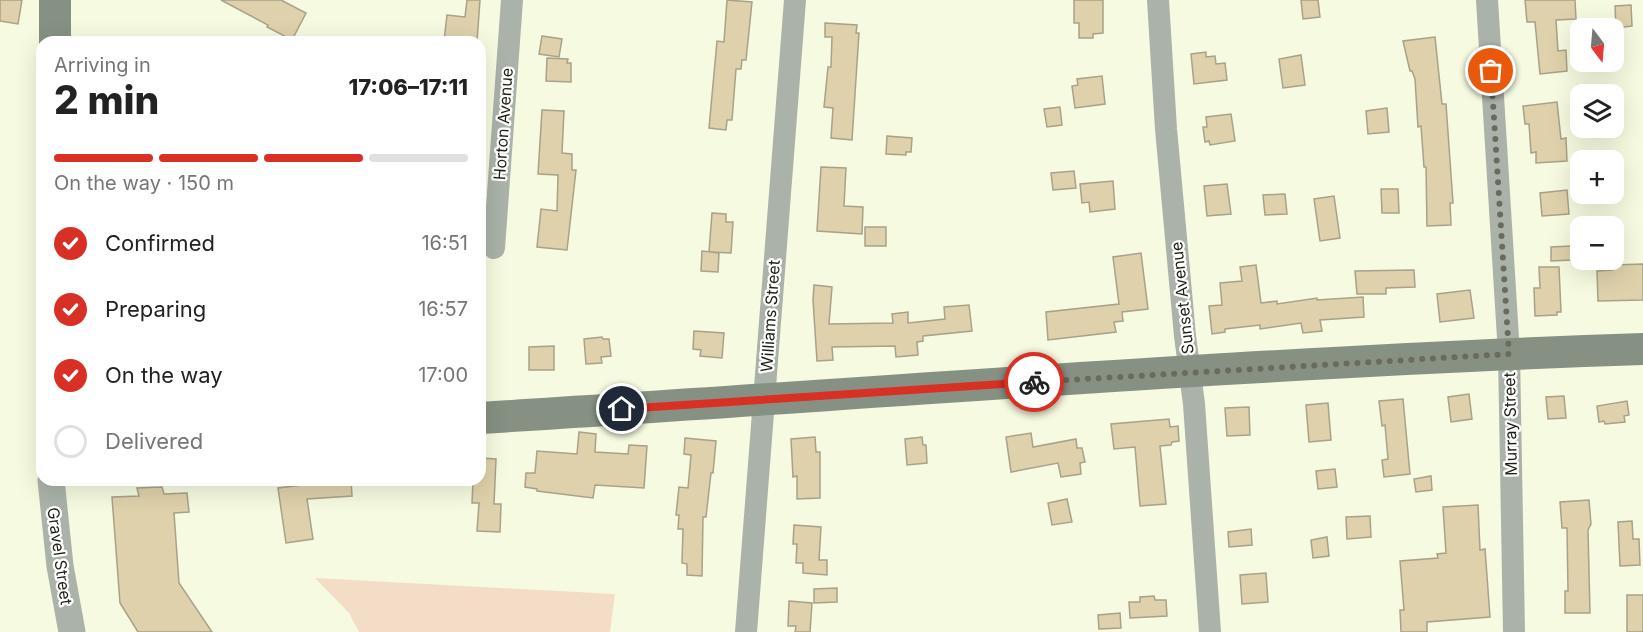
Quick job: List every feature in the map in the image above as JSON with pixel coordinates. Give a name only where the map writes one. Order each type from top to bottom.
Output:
[{"type":"main road","points":[[55,0],[55,36]]},
{"type":"main road","points":[[486,418],[1190,372],[1509,354],[1643,349]]},
{"type":"street","name":"Horton Avenue","points":[[494,248],[512,0]]},
{"type":"street","name":"Williams Street","points":[[746,632],[795,0]]},
{"type":"street","name":"Sunset Avenue","points":[[1158,0],[1166,129],[1185,336],[1194,404],[1210,632]]},
{"type":"street","name":"Murray Street","points":[[1487,0],[1509,354],[1514,632]]},
{"type":"street","name":"Gravel Street","points":[[52,486],[60,566],[72,632]]},
{"type":"shaded area","points":[[315,578],[615,594],[610,632],[359,632],[349,613]]},
{"type":"building","points":[[0,0],[22,0],[18,24],[0,21]]},
{"type":"building","points":[[221,0],[281,0],[306,13],[294,36],[284,36],[267,27],[268,25]]},
{"type":"building","points":[[467,0],[480,0],[477,36],[445,36],[447,15],[465,17]]},
{"type":"building","points":[[727,0],[752,2],[746,60],[742,60],[741,69],[736,69],[732,120],[727,120],[726,130],[709,128],[717,41],[724,42]]},
{"type":"building","points":[[1074,0],[1103,0],[1103,33],[1093,34],[1093,38],[1079,38],[1079,23],[1074,23]]},
{"type":"building","points":[[1301,0],[1318,0],[1320,17],[1303,19]]},
{"type":"building","points":[[1525,0],[1575,0],[1576,18],[1556,20],[1558,51],[1566,50],[1567,71],[1540,74],[1535,22],[1527,22]]},
{"type":"building","points":[[1631,5],[1632,26],[1624,27],[1624,18],[1616,18],[1615,6]]},
{"type":"building","points":[[825,23],[857,25],[856,33],[859,33],[852,140],[831,138],[833,108],[824,107],[828,67],[831,67],[832,37],[825,37]]},
{"type":"building","points":[[542,36],[562,39],[559,57],[539,54]]},
{"type":"building","points":[[1435,37],[1442,104],[1446,104],[1453,203],[1450,203],[1451,225],[1427,226],[1426,167],[1424,167],[1421,126],[1418,127],[1415,79],[1410,71],[1403,41]]},
{"type":"building","points":[[1206,52],[1206,57],[1215,56],[1216,64],[1225,63],[1227,80],[1194,84],[1191,54]]},
{"type":"building","points":[[1301,55],[1305,85],[1283,88],[1279,59]]},
{"type":"building","points":[[547,58],[568,59],[567,63],[571,63],[571,82],[546,81]]},
{"type":"building","points":[[1102,76],[1105,104],[1075,108],[1072,86],[1078,85],[1077,79]]},
{"type":"building","points":[[1557,102],[1561,139],[1566,138],[1567,161],[1536,163],[1536,152],[1531,153],[1529,124],[1525,124],[1523,106]]},
{"type":"building","points":[[1060,107],[1062,125],[1047,127],[1044,109]]},
{"type":"building","points":[[1387,108],[1389,132],[1368,134],[1366,111]]},
{"type":"building","points":[[542,110],[564,111],[562,153],[572,154],[572,170],[576,170],[567,250],[537,247],[541,209],[557,211],[558,175],[538,174]]},
{"type":"building","points":[[1231,114],[1235,141],[1210,145],[1209,141],[1205,142],[1203,127],[1207,127],[1206,117]]},
{"type":"building","points":[[887,136],[912,138],[911,152],[906,152],[906,155],[886,154]]},
{"type":"building","points":[[821,167],[846,168],[844,206],[863,207],[862,234],[817,231]]},
{"type":"building","points":[[1074,171],[1076,188],[1053,190],[1051,173]]},
{"type":"building","points":[[1113,181],[1115,209],[1090,212],[1089,202],[1082,203],[1080,184]]},
{"type":"building","points":[[1227,184],[1231,214],[1207,216],[1204,186]]},
{"type":"building","points":[[1381,189],[1398,189],[1399,213],[1382,213]]},
{"type":"building","points":[[1567,190],[1569,214],[1542,216],[1540,193]]},
{"type":"building","points":[[1285,194],[1287,214],[1265,215],[1263,195]]},
{"type":"building","points":[[1334,196],[1340,238],[1320,241],[1314,199]]},
{"type":"building","points":[[712,213],[726,214],[726,222],[733,222],[731,253],[709,252]]},
{"type":"building","points":[[865,227],[886,227],[886,246],[865,246]]},
{"type":"building","points":[[1570,246],[1570,260],[1551,261],[1551,247]]},
{"type":"building","points":[[702,251],[719,253],[718,272],[701,271]]},
{"type":"building","points":[[1141,253],[1148,309],[1122,312],[1123,321],[1114,322],[1116,332],[1048,340],[1046,312],[1119,304],[1113,257]]},
{"type":"building","points":[[1643,264],[1643,300],[1598,301],[1597,271],[1624,270],[1624,265]]},
{"type":"building","points":[[1256,265],[1261,303],[1277,301],[1277,304],[1317,298],[1317,300],[1363,297],[1364,317],[1320,320],[1322,331],[1303,333],[1301,323],[1260,329],[1260,325],[1225,329],[1225,332],[1212,334],[1209,306],[1222,305],[1220,283],[1242,281],[1240,267]]},
{"type":"building","points":[[1539,267],[1559,267],[1561,312],[1557,312],[1557,315],[1535,316],[1534,288],[1540,288]]},
{"type":"building","points":[[1414,270],[1415,287],[1386,288],[1386,294],[1357,294],[1355,271]]},
{"type":"building","points":[[814,285],[832,287],[829,324],[893,323],[892,314],[908,312],[908,323],[945,319],[944,307],[969,305],[972,331],[923,336],[923,341],[917,342],[918,355],[896,357],[895,346],[832,347],[833,360],[817,361]]},
{"type":"building","points":[[1470,290],[1474,318],[1440,322],[1437,294]]},
{"type":"building","points":[[694,331],[724,333],[722,358],[700,356],[701,350],[693,349]]},
{"type":"building","points":[[602,337],[609,339],[611,356],[601,357],[602,363],[586,364],[584,339]]},
{"type":"building","points":[[554,346],[554,370],[529,370],[529,347]]},
{"type":"building","points":[[1469,394],[1472,419],[1451,422],[1448,397]]},
{"type":"building","points":[[1564,396],[1566,418],[1548,419],[1546,397]]},
{"type":"building","points":[[1403,399],[1410,474],[1384,477],[1382,460],[1388,459],[1385,425],[1382,426],[1379,401]]},
{"type":"building","points":[[1627,401],[1629,415],[1624,416],[1625,422],[1605,424],[1604,421],[1599,422],[1597,406]]},
{"type":"building","points":[[1328,403],[1331,440],[1309,442],[1306,405]]},
{"type":"building","points":[[1249,407],[1250,435],[1227,436],[1225,408]]},
{"type":"building","points":[[1169,419],[1170,427],[1178,426],[1179,441],[1172,442],[1171,445],[1160,446],[1166,504],[1140,506],[1135,447],[1114,449],[1111,424]]},
{"type":"building","points":[[579,432],[596,434],[595,452],[628,454],[629,445],[647,446],[644,488],[595,485],[593,498],[537,491],[537,489],[525,487],[526,473],[535,473],[537,451],[577,454]]},
{"type":"building","points":[[1031,433],[1033,447],[1076,439],[1077,448],[1082,448],[1085,462],[1080,463],[1081,474],[1061,477],[1058,463],[1011,472],[1006,437]]},
{"type":"building","points":[[815,437],[816,452],[820,452],[820,498],[797,499],[797,476],[793,477],[791,439]]},
{"type":"building","points":[[922,437],[923,445],[926,445],[927,463],[907,465],[905,439]]},
{"type":"building","points":[[685,438],[716,441],[706,517],[703,517],[702,576],[687,575],[687,564],[682,563],[683,529],[678,529],[679,515],[676,515],[679,487],[688,488],[691,455],[684,454]]},
{"type":"building","points":[[486,458],[496,459],[494,504],[501,504],[500,532],[477,531],[479,503],[472,503],[473,486],[486,486]]},
{"type":"building","points":[[1335,469],[1337,487],[1318,489],[1316,471]]},
{"type":"building","points":[[1431,476],[1432,490],[1416,492],[1414,479]]},
{"type":"building","points":[[351,486],[352,496],[307,499],[313,539],[286,543],[278,488]]},
{"type":"building","points":[[162,487],[164,494],[187,493],[189,512],[174,513],[179,583],[212,632],[138,632],[120,603],[112,497],[139,496],[137,488]]},
{"type":"building","points":[[1067,499],[1072,522],[1052,525],[1048,503]]},
{"type":"building","points":[[1589,500],[1590,613],[1565,613],[1565,591],[1568,591],[1567,528],[1562,528],[1560,502]]},
{"type":"building","points":[[1478,505],[1480,550],[1485,549],[1490,617],[1427,622],[1427,632],[1401,632],[1400,610],[1404,610],[1400,561],[1438,558],[1437,554],[1446,553],[1443,507]]},
{"type":"building","points":[[1370,516],[1371,537],[1347,539],[1346,517]]},
{"type":"building","points":[[1632,521],[1633,539],[1639,539],[1640,565],[1620,566],[1618,522]]},
{"type":"building","points":[[794,525],[821,527],[819,560],[827,560],[827,575],[803,573],[803,563],[796,563],[797,544],[793,544]]},
{"type":"building","points":[[1251,529],[1252,545],[1229,547],[1228,532]]},
{"type":"building","points":[[1327,537],[1329,556],[1313,558],[1311,540]]},
{"type":"building","points":[[1266,573],[1268,602],[1242,604],[1240,575]]},
{"type":"building","points":[[837,588],[837,602],[814,603],[814,589]]},
{"type":"building","points":[[1627,595],[1643,595],[1643,632],[1627,632]]},
{"type":"building","points":[[1154,596],[1155,600],[1166,600],[1167,616],[1130,618],[1129,602],[1140,602],[1140,597]]},
{"type":"building","points":[[789,601],[812,603],[810,632],[795,632],[796,626],[788,626]]},
{"type":"building","points":[[1120,613],[1121,628],[1099,629],[1098,615]]},
{"type":"way so far","points":[[1034,382],[1509,354],[1491,71]]},
{"type":"route","points":[[622,409],[1034,382]]}]
